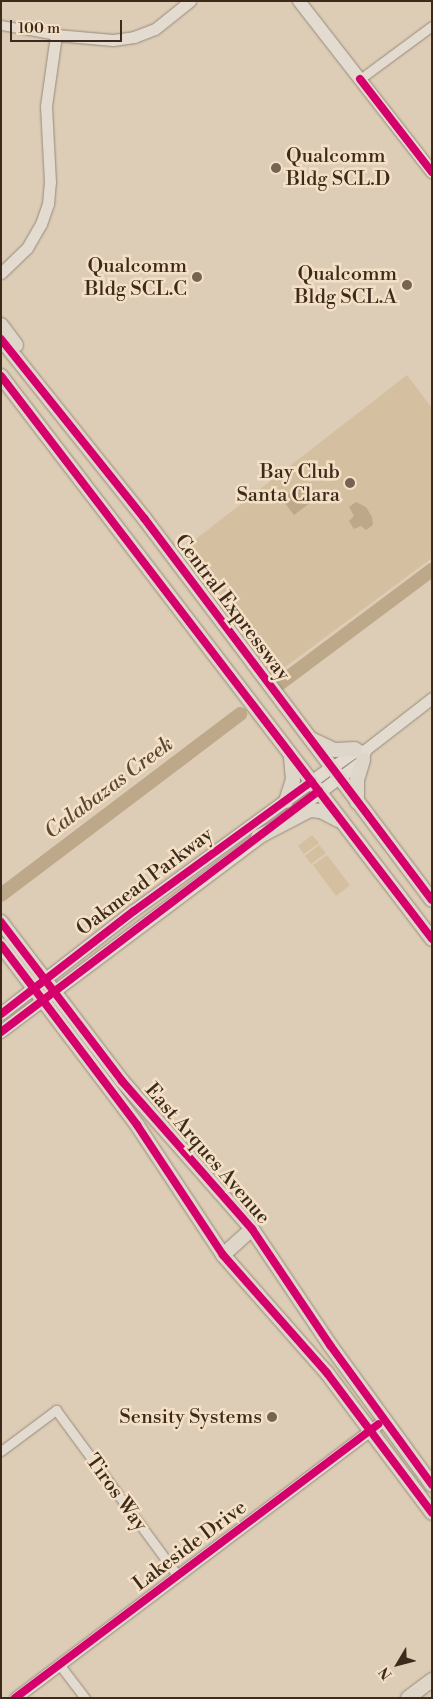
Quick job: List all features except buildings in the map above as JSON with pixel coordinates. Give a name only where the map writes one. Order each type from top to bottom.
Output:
[{"type":"main road","points":[[298,1],[432,172]]},
{"type":"main road","points":[[1,326],[47,387],[54,404]]},
{"type":"main road","name":"Central Expressway","points":[[1,339],[150,526],[432,900]]},
{"type":"main road","name":"Central Expressway","points":[[1,376],[432,938]]},
{"type":"main road","points":[[308,738],[335,750],[361,753],[357,780],[357,802]]},
{"type":"main road","points":[[286,801],[293,780],[291,755]]},
{"type":"main road","name":"Oakmead Parkway","points":[[1,1032],[38,994],[45,979],[286,801],[335,773]]},
{"type":"main road","name":"Oakmead Parkway","points":[[1,1014],[38,994],[54,991],[258,837],[315,786]]},
{"type":"main road","points":[[258,837],[310,810],[321,811],[343,822]]},
{"type":"main road","name":"East Arques Avenue","points":[[1,922],[122,1081],[252,1229],[384,1420],[432,1485]]},
{"type":"main road","name":"East Arques Avenue","points":[[1,945],[137,1125],[224,1255],[327,1372],[432,1513]]},
{"type":"main road","points":[[224,1255],[252,1229]]},
{"type":"main road","points":[[408,1698],[432,1680]]},
{"type":"street","points":[[1,25],[56,35],[114,40],[134,37],[155,29],[190,1]]},
{"type":"street","points":[[360,79],[432,26]]},
{"type":"street","points":[[1,273],[27,248],[41,224],[48,204],[50,182],[46,114],[56,35]]},
{"type":"street","points":[[335,773],[432,698]]},
{"type":"street","name":"Tiros Way","points":[[1,1451],[56,1410],[177,1575]]},
{"type":"street","name":"Lakeside Drive","points":[[15,1698],[384,1420]]},
{"type":"street","points":[[59,1664],[85,1698]]},
{"type":"shaded area","name":"Bay Club Santa Clara","points":[[407,375],[432,408],[432,558],[277,673],[183,549]]},
{"type":"shaded area","points":[[303,483],[315,499],[294,515],[279,495],[283,493],[286,496]]},
{"type":"shaded area","points":[[356,502],[366,507],[372,517],[373,525],[366,530],[361,526],[354,529],[349,521],[354,516],[349,507]]},
{"type":"shaded area","points":[[312,835],[319,843],[304,854],[298,846]]},
{"type":"shaded area","points":[[319,845],[326,853],[311,864],[305,856]]},
{"type":"shaded area","points":[[327,855],[350,885],[336,896],[313,865]]},
{"type":"waterway","name":"Calabazas Creek","points":[[278,685],[432,570]]},
{"type":"waterway","name":"Calabazas Creek","points":[[1,895],[240,714]]},
{"type":"cycle path","points":[[360,79],[432,172]]},
{"type":"cycle path","points":[[1,339],[144,518],[432,900]]},
{"type":"cycle path","points":[[1,376],[432,939]]},
{"type":"cycle path","points":[[1,1014],[134,911],[312,781]]},
{"type":"cycle path","points":[[1,1032],[319,791]]},
{"type":"cycle path","points":[[1,922],[122,1081],[252,1229],[330,1345],[432,1485]]},
{"type":"cycle path","points":[[1,945],[137,1125],[223,1255],[327,1373],[432,1513]]},
{"type":"cycle path","points":[[15,1698],[378,1424]]},
{"type":"place","name":"Qualcomm Bldg SCL.D","points":[[276,168]]},
{"type":"place","name":"Qualcomm Bldg SCL.C","points":[[197,277]]},
{"type":"place","name":"Qualcomm Bldg SCL.A","points":[[407,285]]},
{"type":"place","name":"Bay Club Santa Clara","points":[[350,483]]},
{"type":"place","name":"Sensity Systems","points":[[272,1417]]}]
